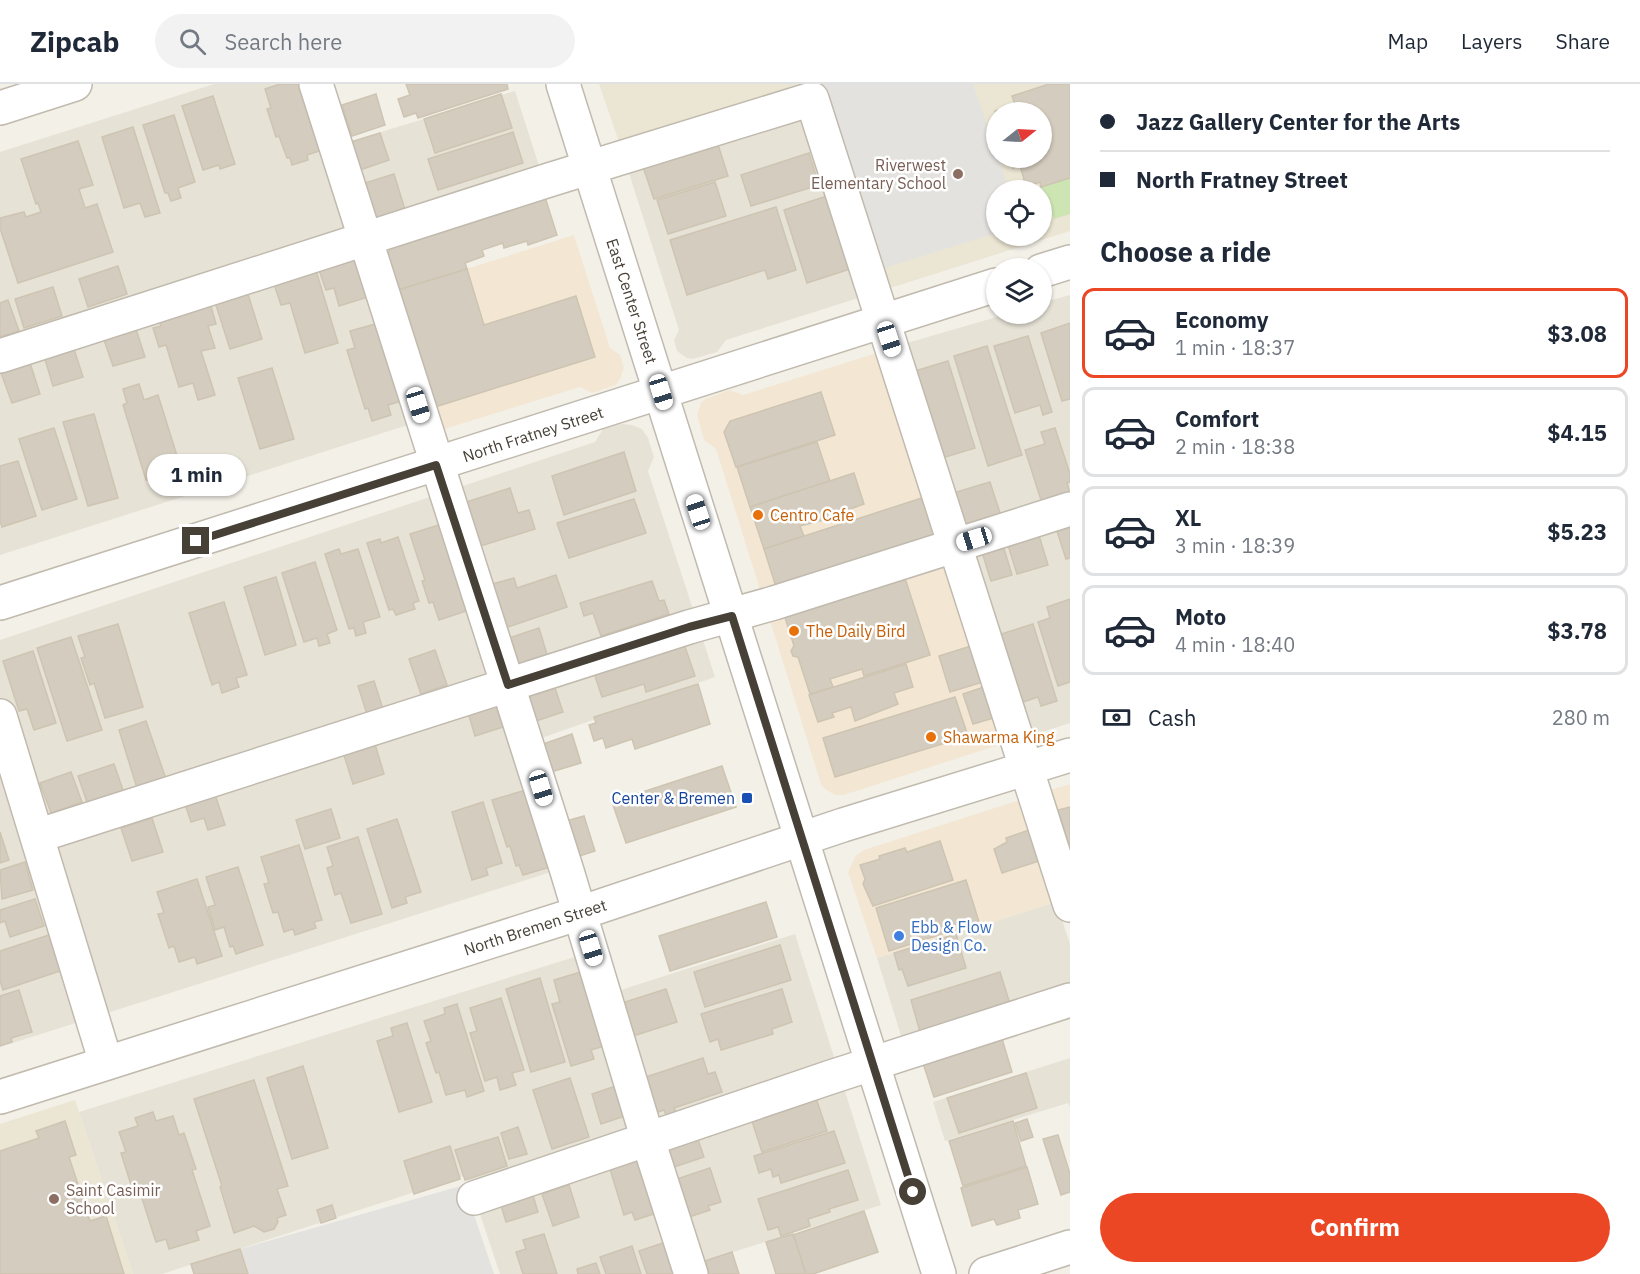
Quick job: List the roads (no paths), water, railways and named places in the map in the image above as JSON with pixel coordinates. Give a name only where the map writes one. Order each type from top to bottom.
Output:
[{"type":"street","points":[[0,108],[75,84]]},
{"type":"street","points":[[316,84],[580,913],[691,1274]]},
{"type":"street","name":"East Center Street","points":[[563,84],[939,1274]]},
{"type":"street","points":[[0,356],[589,167],[812,99],[1070,905]]},
{"type":"street","points":[[1052,268],[1070,262]]},
{"type":"street","name":"North Fratney Street","points":[[0,603],[986,288]]},
{"type":"street","points":[[37,836],[689,627],[732,616],[1070,509]]},
{"type":"street","points":[[0,716],[106,1063]]},
{"type":"street","name":"North Bremen Street","points":[[0,1097],[580,913],[802,838],[1070,755]]},
{"type":"street","points":[[474,1198],[873,1063],[1070,1000]]},
{"type":"street","points":[[986,1274],[1070,1247]]},
{"type":"place","name":"Riverwest Elementary School","points":[[958,174]]},
{"type":"place","name":"Centro Cafe","points":[[758,515]]},
{"type":"place","name":"The Daily Bird","points":[[794,631]]},
{"type":"place","name":"Shawarma King","points":[[931,737]]},
{"type":"place","name":"Center & Bremen","points":[[747,798]]},
{"type":"place","name":"Ebb & Flow Design Co.","points":[[899,936]]},
{"type":"place","name":"Saint Casimir School","points":[[54,1199]]}]
